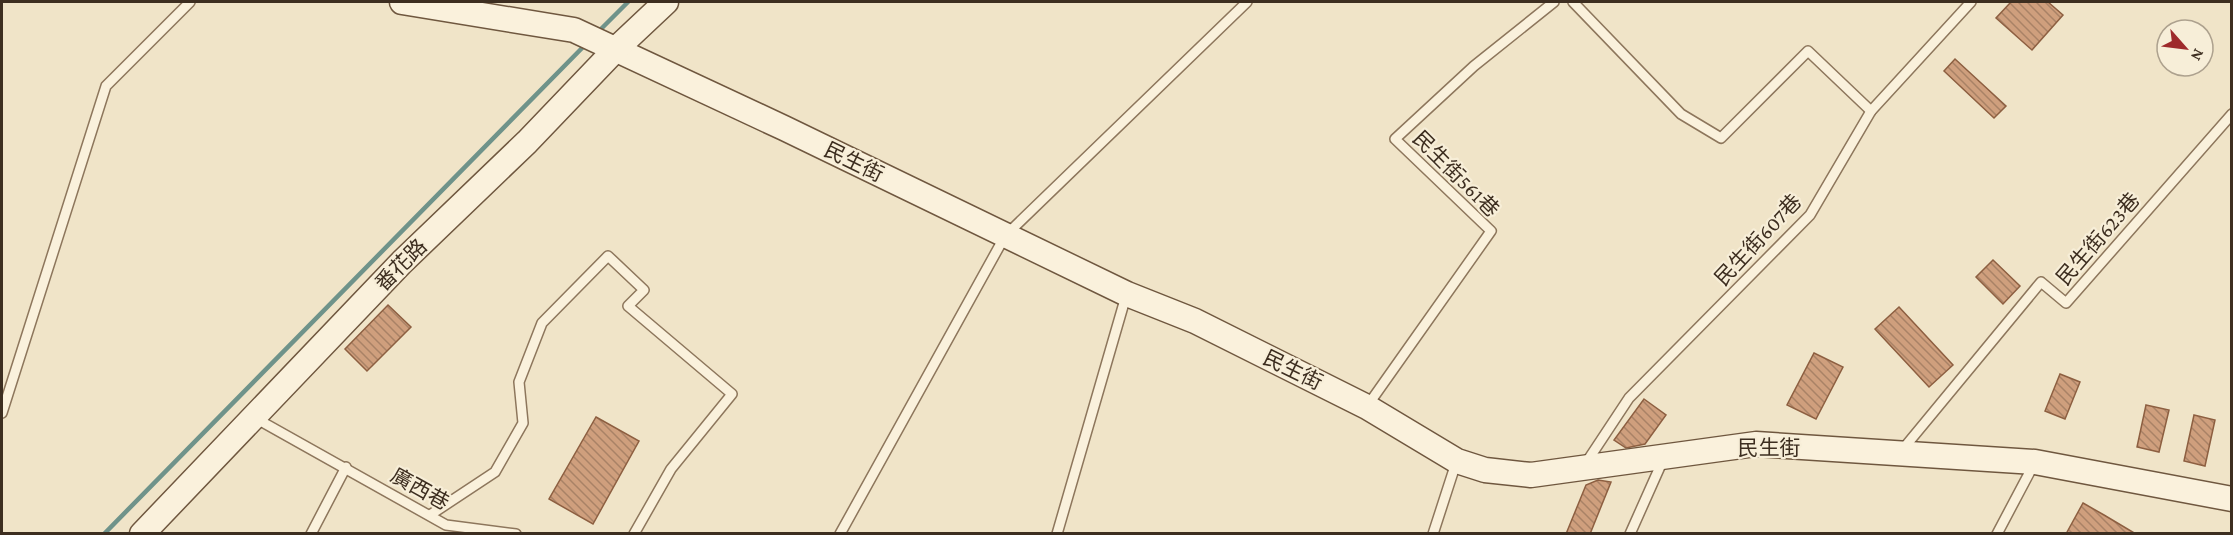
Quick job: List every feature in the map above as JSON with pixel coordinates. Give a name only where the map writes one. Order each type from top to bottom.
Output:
[{"type":"street","name":"民生街","points":[[402,2],[574,30],[784,128],[1127,294],[1195,321],[1368,407],[1457,461],[1485,470],[1531,476],[1756,444],[1898,455],[2035,462],[2232,499]]},
{"type":"street","name":"番花路","points":[[142,534],[402,262],[527,142],[616,49],[666,2]]},
{"type":"lane","points":[[2,413],[106,86],[190,2]]},
{"type":"lane","points":[[840,534],[1005,236],[1247,2]]},
{"type":"lane","name":"民生街561巷","points":[[1368,407],[1491,231],[1395,139],[1474,66],[1554,2]]},
{"type":"lane","points":[[1573,2],[1681,114],[1721,138],[1808,51],[1871,111]]},
{"type":"lane","name":"民生街607巷","points":[[1583,467],[1629,398],[1810,215],[1871,111],[1971,2]]},
{"type":"lane","name":"民生街623巷","points":[[1898,455],[2041,282],[2066,303],[2232,114]]},
{"type":"lane","points":[[430,515],[495,472],[524,423],[519,382],[542,323],[608,256],[644,290],[628,306],[732,394],[671,469],[634,534]]},
{"type":"lane","points":[[1058,534],[1127,294]]},
{"type":"lane","name":"廣西巷","points":[[255,418],[447,525],[516,534]]},
{"type":"lane","points":[[1630,534],[1664,458]]},
{"type":"lane","points":[[1433,534],[1457,461]]},
{"type":"lane","points":[[1996,534],[2035,462]]},
{"type":"lane","points":[[311,534],[346,467]]},
{"type":"building","points":[[2011,2],[2048,2],[2063,15],[2032,50],[1996,18]]},
{"type":"building","points":[[1955,59],[2006,106],[1994,118],[1944,71]]},
{"type":"building","points":[[1993,260],[2020,286],[2003,304],[1976,277]]},
{"type":"building","points":[[388,305],[411,327],[367,371],[345,349]]},
{"type":"building","points":[[1899,307],[1953,365],[1929,387],[1875,329]]},
{"type":"building","points":[[1814,353],[1843,367],[1816,419],[1787,405]]},
{"type":"building","points":[[2060,374],[2080,382],[2065,419],[2045,411]]},
{"type":"building","points":[[1644,399],[1666,415],[1645,444],[1626,448],[1614,440]]},
{"type":"building","points":[[2146,405],[2169,410],[2159,452],[2137,447]]},
{"type":"building","points":[[2194,415],[2215,420],[2205,466],[2184,461]]},
{"type":"building","points":[[596,417],[639,441],[593,524],[549,499]]},
{"type":"building","points":[[1598,480],[1611,482],[1590,534],[1566,534],[1586,485]]},
{"type":"building","points":[[2083,503],[2104,515],[2136,534],[2066,534]]},
{"type":"waterway","points":[[596,34],[628,2]]},
{"type":"waterway","points":[[104,534],[586,44]]}]
